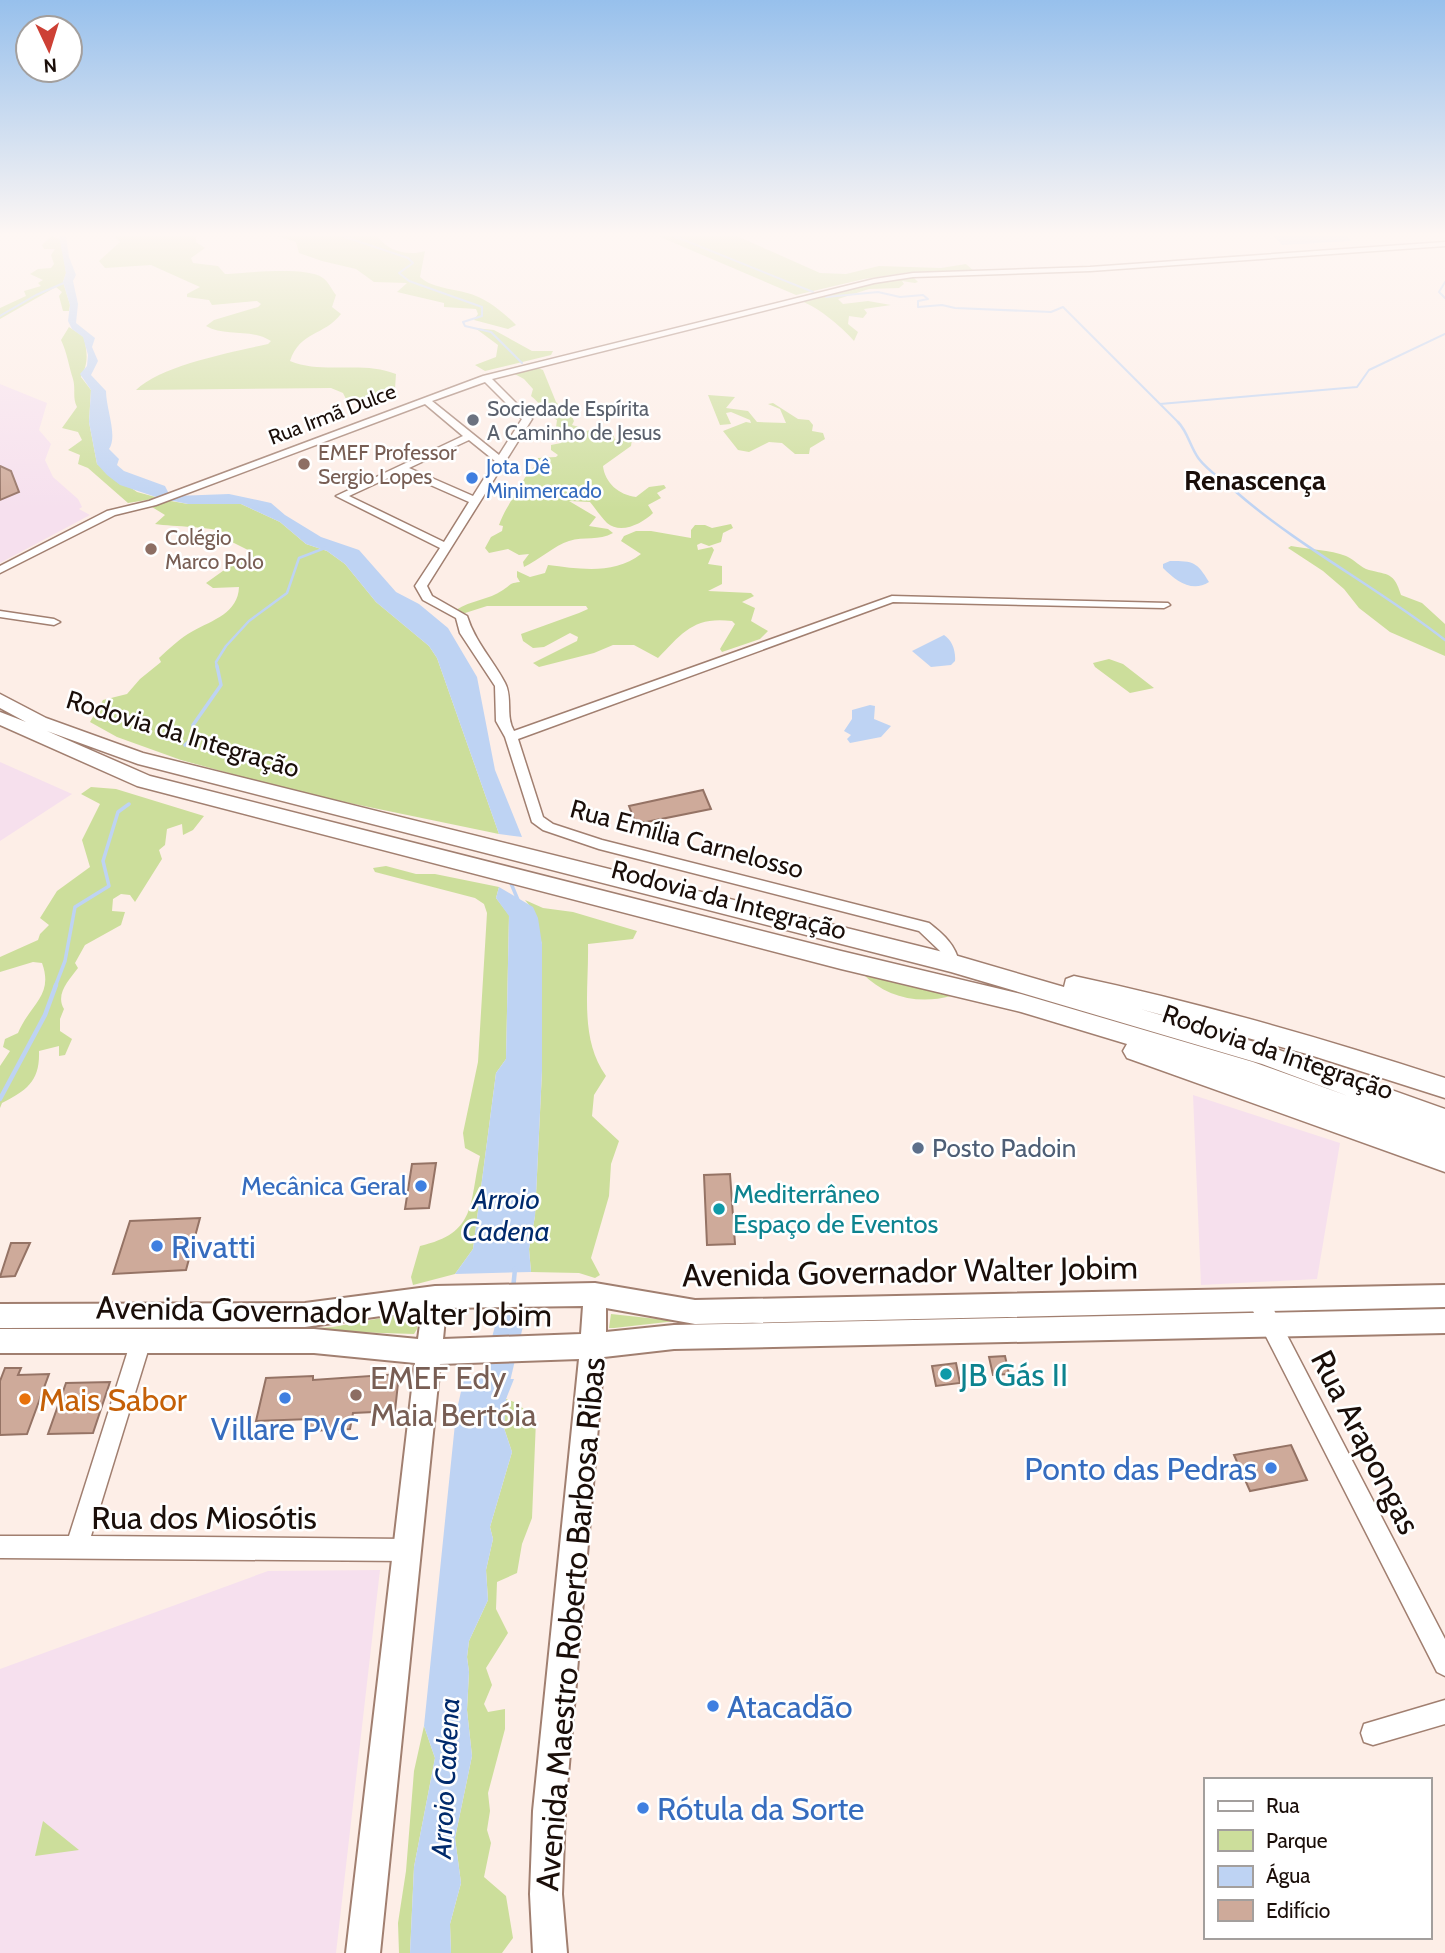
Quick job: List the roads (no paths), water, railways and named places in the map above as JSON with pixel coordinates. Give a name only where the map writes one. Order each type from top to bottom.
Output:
[{"type":"highway","name":"Rodovia da Integração","points":[[0,700],[39,722],[125,754],[447,848],[568,889],[841,960],[1021,1003],[1253,1072],[1445,1141]]},
{"type":"highway","name":"Rodovia da Integração","points":[[0,718],[144,781],[447,848],[546,861],[957,965],[1265,1055],[1445,1120]]},
{"type":"highway","points":[[0,735],[104,776],[144,781]]},
{"type":"highway","points":[[957,965],[993,967],[1200,1012],[1347,1054],[1445,1088]]},
{"type":"highway","points":[[1021,1003],[1056,1023],[1445,1161]]},
{"type":"main road","name":"Avenida Governador Walter Jobim","points":[[0,1316],[305,1315],[445,1297],[595,1294],[695,1312],[1445,1296]]},
{"type":"main road","name":"Avenida Maestro Roberto Barbosa Ribas","points":[[550,1953],[547,1894],[549,1811],[593,1346],[595,1294]]},
{"type":"main road","points":[[363,1953],[408,1550],[445,1297]]},
{"type":"main road","name":"Avenida Governador Walter Jobim","points":[[0,1341],[314,1341],[438,1352],[593,1346],[667,1338],[1445,1321]]},
{"type":"street","name":"Rua Irmã Dulce","points":[[0,582],[149,504],[425,400],[485,378],[687,327]]},
{"type":"street","points":[[470,436],[341,496],[446,547],[527,419],[485,378]]},
{"type":"street","points":[[425,400],[501,461]]},
{"type":"street","points":[[401,468],[476,501]]},
{"type":"street","name":"Rua Irmã Dulce","points":[[0,570],[92,522],[128,507],[149,504]]},
{"type":"street","points":[[88,535],[93,528],[92,522]]},
{"type":"street","name":"Rua Emília Carnelosso","points":[[446,547],[422,586],[427,598],[461,616],[466,633],[501,686],[502,721],[511,737],[537,819],[548,827],[598,844],[924,927],[941,942],[957,965]]},
{"type":"street","points":[[511,737],[892,599],[1164,605]]},
{"type":"street","points":[[0,614],[54,622]]},
{"type":"street","name":"Rua Arapongas","points":[[1258,1300],[1445,1664]]},
{"type":"street","points":[[76,1548],[142,1341]]},
{"type":"street","name":"Rua dos Miosótis","points":[[0,1547],[408,1550]]},
{"type":"street","points":[[1373,1733],[1445,1712]]},
{"type":"water","points":[[81,327],[95,338],[92,347],[98,361],[91,375],[106,391],[112,430],[109,449],[119,459],[117,465],[124,471],[165,486],[169,494],[175,496],[229,494],[271,503],[321,537],[359,550],[396,592],[419,604],[448,628],[477,677],[495,770],[522,837],[499,834],[437,658],[429,646],[376,602],[345,564],[327,551],[306,544],[280,522],[241,504],[188,504],[159,498],[120,485],[97,464],[89,422],[91,390],[80,374],[87,366],[88,355],[83,337],[72,329]]},
{"type":"water","points":[[1170,561],[1194,564],[1209,582],[1196,586],[1184,584],[1163,568],[1163,564]]},
{"type":"water","points":[[944,635],[954,650],[955,661],[951,665],[931,667],[912,651]]},
{"type":"water","points":[[875,706],[874,719],[891,726],[881,737],[850,743],[847,739],[851,735],[844,731],[852,719],[852,710]]},
{"type":"water","name":"Arroio Cadena","points":[[499,887],[533,907],[538,918],[542,944],[542,1071],[535,1216],[529,1249],[531,1272],[455,1274],[473,1249],[496,1073],[506,1059],[509,916],[496,898]]},
{"type":"water","name":"Arroio Cadena","points":[[464,1378],[514,1379],[506,1399],[504,1428],[512,1452],[490,1527],[493,1539],[486,1570],[488,1600],[469,1641],[467,1657],[467,1710],[472,1756],[455,1838],[461,1883],[450,1924],[451,1953],[410,1953],[414,1867],[435,1758],[424,1726],[456,1414]]},
{"type":"waterway","points":[[470,327],[491,332],[522,363]]},
{"type":"waterway","points":[[1083,327],[1160,404]]},
{"type":"waterway","points":[[1160,404],[1357,387],[1369,370],[1445,334]]},
{"type":"waterway","points":[[1160,404],[1178,422]]},
{"type":"waterway","points":[[1178,422],[1196,454],[1211,472],[1285,530],[1445,640]]},
{"type":"waterway","name":"Arroio Cadena","points":[[217,668],[216,662],[226,646],[249,621],[287,593],[299,558],[325,548]]},
{"type":"waterway","name":"Arroio Cadena","points":[[185,745],[194,737],[193,725],[221,685],[217,666]]},
{"type":"waterway","name":"Arroio Cadena","points":[[55,987],[65,961],[75,907],[109,886],[103,861],[118,812],[129,804]]},
{"type":"waterway","name":"Arroio Cadena","points":[[510,881],[518,900]]},
{"type":"waterway","name":"Arroio Cadena","points":[[0,1099],[45,1015],[56,985]]},
{"type":"waterway","name":"Arroio Cadena","points":[[513,1289],[515,1269]]},
{"type":"waterway","name":"Arroio Cadena","points":[[510,1322],[512,1304]]},
{"type":"waterway","name":"Arroio Cadena","points":[[489,1407],[510,1322]]},
{"type":"place","name":"Sociedade Espírita A Caminho de Jesus","points":[[473,420]]},
{"type":"place","name":"EMEF Professor Sergio Lopes","points":[[304,464]]},
{"type":"place","name":"Jota Dê Minimercado","points":[[472,478]]},
{"type":"place","name":"Colégio Marco Polo","points":[[151,549]]},
{"type":"place","name":"Posto Padoin","points":[[918,1148]]},
{"type":"place","name":"Mecânica Geral","points":[[421,1186]]},
{"type":"place","name":"Mediterrâneo Espaço de Eventos","points":[[719,1209]]},
{"type":"place","name":"Rivatti","points":[[157,1246]]},
{"type":"place","name":"JB Gás II","points":[[946,1374]]},
{"type":"place","name":"EMEF Edy Maia Bertóia","points":[[356,1395]]},
{"type":"place","name":"Villare PVC","points":[[285,1398]]},
{"type":"place","name":"Mais Sabor","points":[[25,1399]]},
{"type":"place","name":"Ponto das Pedras","points":[[1271,1468]]},
{"type":"place","name":"Atacadão","points":[[713,1706]]},
{"type":"place","name":"Rótula da Sorte","points":[[643,1808]]},
{"type":"district","name":"Renascença","points":[[1255,480]]}]
